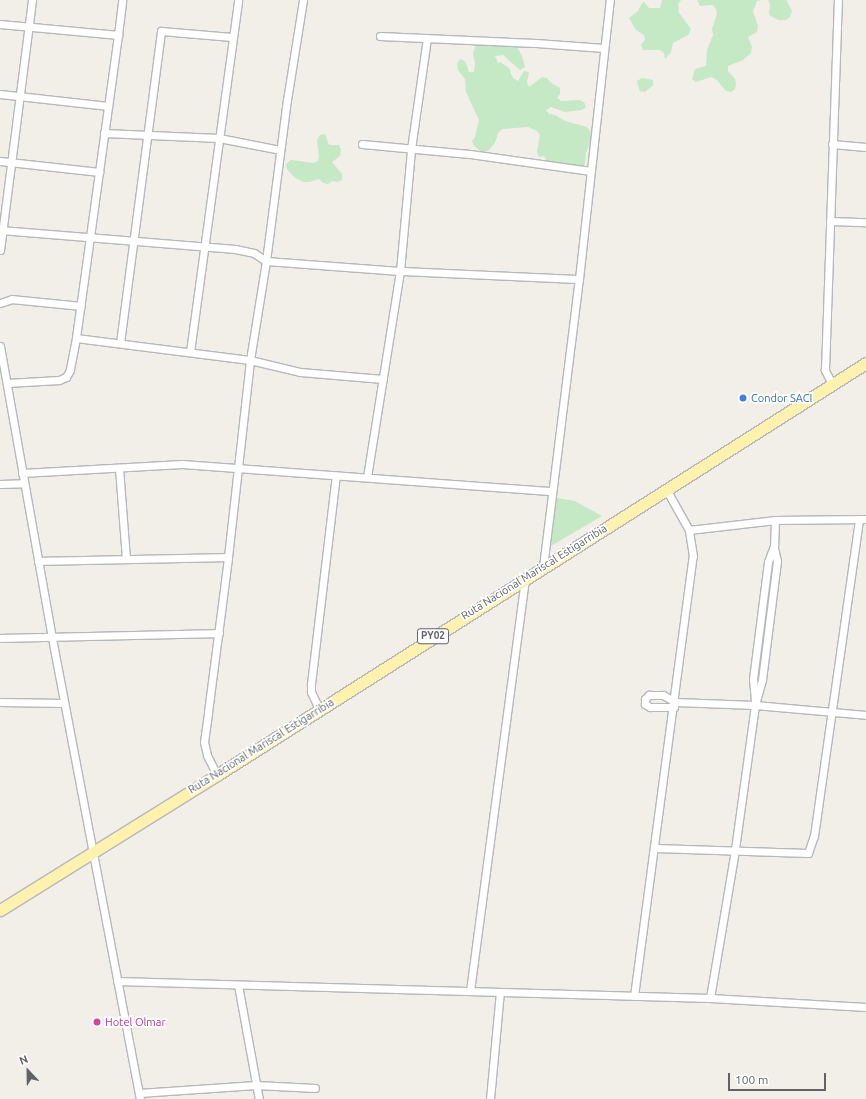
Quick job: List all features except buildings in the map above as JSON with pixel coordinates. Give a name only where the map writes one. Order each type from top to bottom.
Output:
[{"type":"main road","name":"Ruta Nacional Mariscal Estigarribia","points":[[0,910],[216,775],[866,363]]},
{"type":"street","points":[[0,250],[32,0]]},
{"type":"street","points":[[7,383],[58,380],[66,377],[70,370],[81,306],[122,0]]},
{"type":"street","points":[[190,352],[238,0]]},
{"type":"street","points":[[216,775],[207,755],[204,742],[219,633],[250,360],[266,262],[280,150],[303,0]]},
{"type":"street","points":[[543,567],[579,279],[610,0]]},
{"type":"street","points":[[832,384],[824,370],[838,0]]},
{"type":"street","points":[[0,24],[118,35]]},
{"type":"street","points":[[120,343],[161,31],[232,37]]},
{"type":"street","points":[[380,36],[536,43],[604,48]]},
{"type":"street","points":[[367,477],[400,271],[411,149],[427,38]]},
{"type":"street","points":[[0,94],[108,106]]},
{"type":"street","points":[[104,133],[219,138],[280,150]]},
{"type":"street","points":[[362,144],[470,154],[591,170]]},
{"type":"street","points":[[832,144],[866,147]]},
{"type":"street","points":[[0,161],[99,172]]},
{"type":"street","points":[[830,221],[866,222]]},
{"type":"street","points":[[2,230],[204,246],[254,253],[266,262],[400,271],[579,279]]},
{"type":"street","points":[[0,303],[12,299],[81,306]]},
{"type":"street","points":[[76,338],[250,360],[300,372],[383,378]]},
{"type":"street","points":[[0,346],[64,703],[139,1096],[256,1085],[314,1088]]},
{"type":"street","points":[[22,473],[182,464],[552,491]]},
{"type":"street","points":[[119,468],[126,559]]},
{"type":"street","points":[[319,709],[311,692],[310,684],[336,475]]},
{"type":"street","points":[[0,484],[24,483]]},
{"type":"street","points":[[634,996],[693,556],[689,530],[666,489]]},
{"type":"street","points":[[655,848],[808,853],[814,836],[863,519],[775,520],[689,530]]},
{"type":"street","points":[[710,998],[736,850],[755,706],[753,679],[768,562],[774,548],[775,520]]},
{"type":"street","points":[[38,561],[228,557]]},
{"type":"street","points":[[470,991],[526,578]]},
{"type":"street","points":[[0,638],[219,633]]},
{"type":"street","points":[[0,702],[64,703]]},
{"type":"street","points":[[674,704],[755,706],[866,715]]},
{"type":"street","points":[[117,982],[710,998],[866,1007]]},
{"type":"street","points":[[238,985],[259,1099]]},
{"type":"street","points":[[490,1099],[500,992]]},
{"type":"green space","points":[[662,0],[681,0],[678,4],[679,13],[691,29],[688,35],[673,43],[671,52],[665,59],[664,53],[660,50],[643,50],[641,45],[645,40],[644,35],[636,30],[629,18],[638,11],[642,3],[644,2],[649,8],[660,8]]},
{"type":"green space","points":[[697,0],[762,0],[757,1],[753,11],[758,26],[757,32],[748,37],[752,47],[751,53],[743,60],[728,66],[728,71],[735,79],[736,84],[735,89],[731,92],[726,91],[716,79],[711,77],[696,82],[692,79],[695,69],[706,66],[707,50],[713,35],[712,29],[717,14],[713,5],[700,6]]},
{"type":"green space","points":[[768,0],[786,0],[792,11],[790,17],[786,20],[778,20],[769,15],[770,4]]},
{"type":"green space","points":[[477,42],[514,42],[522,56],[525,67],[520,70],[503,55],[495,56],[498,63],[500,62],[509,68],[513,78],[518,81],[524,71],[529,72],[527,82],[529,87],[542,77],[547,78],[550,82],[560,88],[560,94],[557,98],[561,101],[579,100],[584,102],[586,107],[582,110],[565,112],[551,107],[546,110],[549,114],[555,115],[565,121],[587,127],[590,131],[592,137],[586,153],[585,164],[581,168],[566,171],[556,170],[545,166],[546,160],[544,156],[539,157],[537,152],[540,135],[537,131],[528,127],[502,129],[498,133],[495,143],[488,151],[482,152],[474,146],[472,141],[475,137],[479,120],[466,92],[465,79],[458,70],[457,64],[460,59],[465,61],[469,72],[474,72],[475,64],[473,53]]},
{"type":"green space","points":[[642,78],[653,80],[653,85],[645,92],[640,91],[638,86],[637,81]]},
{"type":"green space","points":[[325,134],[329,145],[339,145],[341,150],[340,156],[332,162],[342,174],[342,180],[337,182],[332,181],[328,184],[323,183],[319,179],[303,182],[294,177],[287,169],[286,164],[291,160],[313,163],[318,161],[319,156],[317,140],[320,135]]},
{"type":"green space","points":[[556,498],[575,501],[602,516],[551,546]]},
{"type":"place","name":"Condor SACI","points":[[743,398]]},
{"type":"place","name":"Hotel Olmar","points":[[97,1022]]}]
